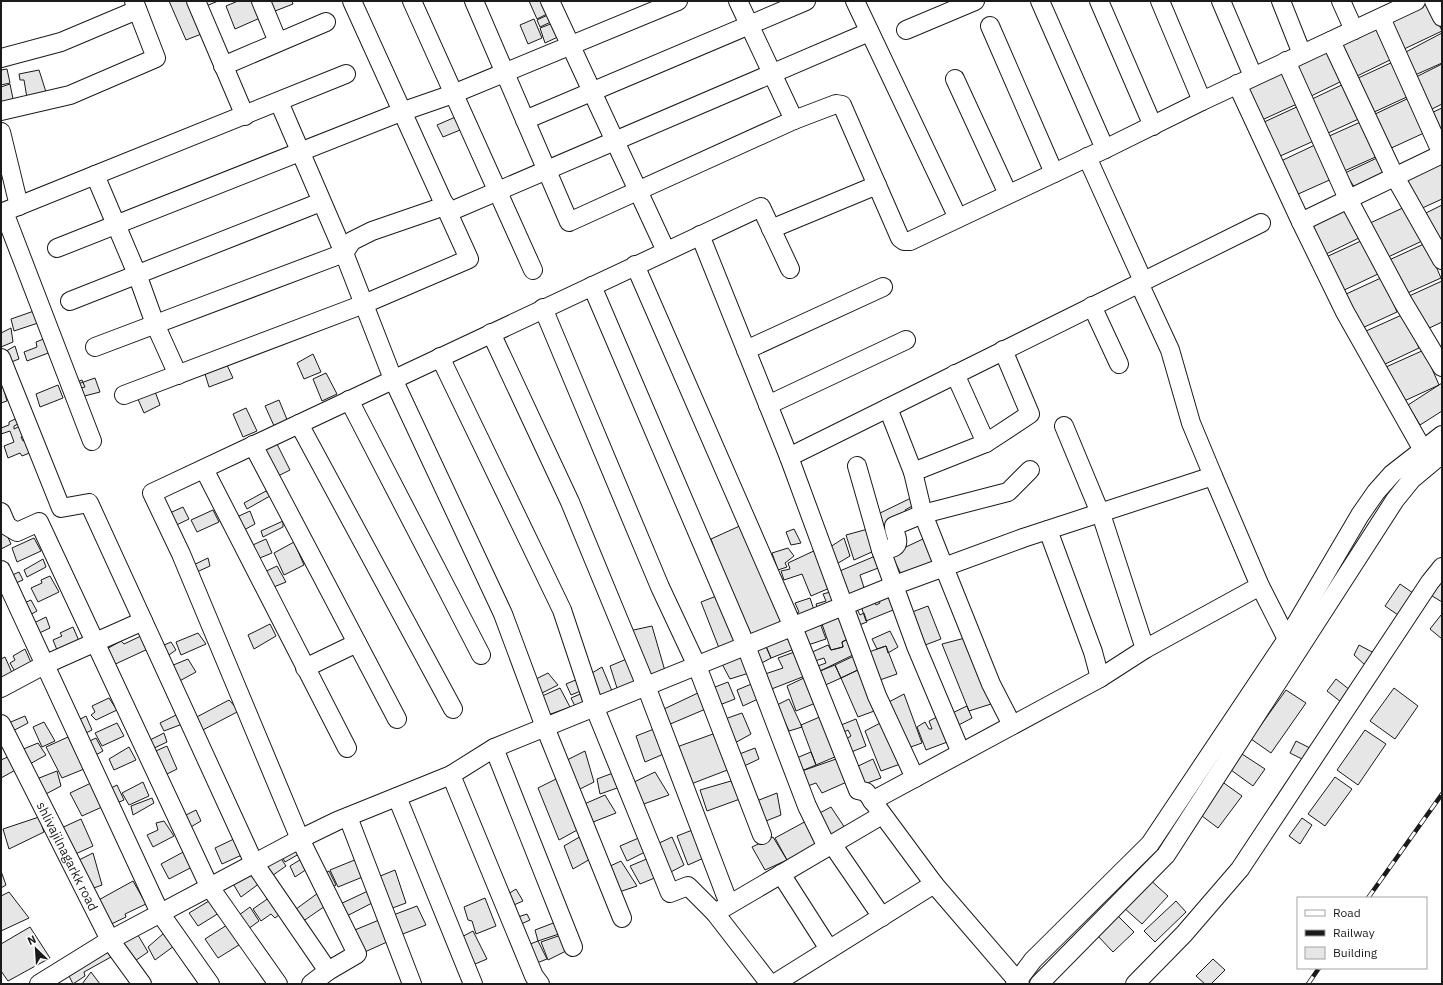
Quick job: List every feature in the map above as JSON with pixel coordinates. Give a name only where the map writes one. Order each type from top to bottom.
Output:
[{"type":"street","points":[[196,1],[245,116]]},
{"type":"street","points":[[261,1],[278,42]]},
{"type":"street","points":[[124,395],[364,304],[469,259],[447,208],[401,112],[352,1]]},
{"type":"street","points":[[412,1],[534,270]]},
{"type":"street","points":[[474,1],[569,222],[794,120],[836,104],[842,105],[900,238],[904,241],[910,241],[1105,149],[1253,76],[1381,18],[1406,3]]},
{"type":"street","points":[[550,1],[666,251]]},
{"type":"street","points":[[57,248],[401,112],[453,94],[678,1]]},
{"type":"street","points":[[738,1],[794,120]]},
{"type":"street","points":[[525,120],[806,1]]},
{"type":"street","points":[[855,1],[958,218]]},
{"type":"street","points":[[906,30],[975,1]]},
{"type":"street","points":[[1040,1],[1105,149]]},
{"type":"street","points":[[1099,1],[1153,126]]},
{"type":"street","points":[[1160,1],[1202,101]]},
{"type":"street","points":[[1221,1],[1253,76]]},
{"type":"street","points":[[1280,1],[1302,54]]},
{"type":"street","points":[[1342,1],[1354,30]]},
{"type":"street","points":[[1434,1],[1442,17]]},
{"type":"street","points":[[1,58],[61,42],[136,6],[156,58],[70,95],[1,111]]},
{"type":"street","points":[[1300,222],[1442,154],[1381,18]]},
{"type":"street","points":[[223,66],[326,22]]},
{"type":"street","points":[[990,26],[1054,173]]},
{"type":"street","points":[[95,346],[344,254],[352,241],[372,231],[436,209],[447,208],[498,191],[869,32]]},
{"type":"street","points":[[1331,41],[1395,177],[1442,260]]},
{"type":"street","points":[[1286,61],[1348,199],[1403,302],[1442,367]]},
{"type":"street","points":[[8,211],[346,74]]},
{"type":"street","points":[[955,79],[1008,194]]},
{"type":"street","points":[[1237,84],[1300,222],[1345,312],[1432,456]]},
{"type":"street","points":[[279,102],[299,152],[344,254],[393,379],[503,614],[545,727],[622,918]]},
{"type":"street","points":[[1,132],[8,211],[92,441]]},
{"type":"street","points":[[1087,157],[1170,350],[1191,423],[1260,586],[1287,639]]},
{"type":"street","points":[[95,175],[137,274],[155,324],[178,375]]},
{"type":"street","points":[[771,229],[877,185]]},
{"type":"street","points":[[70,301],[321,202]]},
{"type":"street","points":[[311,984],[328,971],[357,954],[300,839],[182,554],[152,493],[760,207],[790,269]]},
{"type":"street","points":[[789,457],[1261,223]]},
{"type":"street","points":[[700,235],[789,457],[877,696],[915,778]]},
{"type":"street","points":[[635,265],[793,627],[858,790],[866,792],[934,884],[1017,983],[1033,960],[1150,844],[1287,639],[1360,515],[1376,492],[1392,474],[1432,456]]},
{"type":"street","points":[[592,286],[746,646],[807,806],[829,846],[882,917]]},
{"type":"street","points":[[746,350],[883,288]]},
{"type":"street","points":[[1092,306],[1119,364]]},
{"type":"street","points":[[543,308],[660,587],[697,666],[762,836]]},
{"type":"street","points":[[490,333],[570,502],[646,686],[722,909],[770,984]]},
{"type":"street","points":[[768,405],[906,340]]},
{"type":"street","points":[[913,472],[986,443],[1030,414],[1003,350]]},
{"type":"street","points":[[440,357],[562,610],[594,706],[670,893],[688,886],[722,909]]},
{"type":"street","points":[[3,367],[61,508],[89,503],[254,863],[328,971]]},
{"type":"street","points":[[955,374],[986,443]]},
{"type":"street","points":[[349,400],[481,655]]},
{"type":"street","points":[[888,408],[913,472],[923,514],[991,684],[1012,725]]},
{"type":"street","points":[[299,424],[453,709]]},
{"type":"street","points":[[1064,426],[1099,514],[1103,520],[1145,649]]},
{"type":"street","points":[[1039,984],[1166,855],[1395,500],[1432,456],[1442,434]]},
{"type":"street","points":[[253,445],[397,719]]},
{"type":"street","points":[[857,466],[881,550],[916,646],[961,753]]},
{"type":"street","points":[[204,469],[347,748]]},
{"type":"street","points":[[881,550],[894,547],[897,542],[897,537],[893,530],[894,526],[923,514],[1008,492],[1030,470]]},
{"type":"street","points":[[39,984],[64,978],[110,940],[209,886],[300,839],[397,796],[451,775],[494,748],[594,706],[697,666],[895,585],[1048,530],[1213,476]]},
{"type":"street","points":[[3,522],[17,532],[39,522],[209,886],[278,984]]},
{"type":"street","points":[[1048,530],[1100,678]]},
{"type":"street","points":[[1136,984],[1184,934],[1240,869],[1430,582],[1442,568]]},
{"type":"street","points":[[1,570],[160,913],[210,984]]},
{"type":"street","points":[[722,909],[829,846],[915,778],[1100,678],[1145,649],[1260,586]]},
{"type":"street","points":[[1,688],[44,665],[143,621]]},
{"type":"street","points":[[306,668],[357,644]]},
{"type":"street","name":"shlivajilnagarkk road","points":[[1,724],[110,940],[142,984]]},
{"type":"street","points":[[494,748],[573,948]]},
{"type":"street","points":[[451,775],[534,976],[540,984]]},
{"type":"street","points":[[397,796],[473,984]]},
{"type":"street","points":[[348,817],[412,984]]},
{"type":"street","points":[[781,874],[829,949]]},
{"type":"street","points":[[774,984],[934,884]]},
{"type":"building","points":[[169,1],[189,1],[204,33],[186,40]]},
{"type":"building","points":[[202,1],[218,1],[204,7]]},
{"type":"building","points":[[238,1],[253,1],[260,18],[235,29],[226,6]]},
{"type":"building","points":[[265,1],[292,1],[293,4],[270,13]]},
{"type":"building","points":[[529,1],[547,1],[551,12],[537,19]]},
{"type":"building","points":[[1420,1],[1428,1],[1442,31],[1402,50],[1386,18]]},
{"type":"building","points":[[552,13],[555,20],[540,27],[537,20]]},
{"type":"building","points":[[534,19],[542,38],[528,44],[520,25]]},
{"type":"building","points":[[556,22],[562,35],[545,43],[540,28]]},
{"type":"building","points":[[1378,24],[1392,59],[1355,77],[1339,42]]},
{"type":"building","points":[[1442,33],[1442,63],[1415,75],[1404,53]]},
{"type":"building","points":[[1330,45],[1344,80],[1307,98],[1291,63]]},
{"type":"building","points":[[1395,61],[1409,96],[1372,113],[1356,79]]},
{"type":"building","points":[[1442,64],[1442,104],[1430,110],[1414,78]]},
{"type":"building","points":[[1284,68],[1299,103],[1262,120],[1246,86]]},
{"type":"building","points":[[7,69],[10,83],[1,85],[1,70]]},
{"type":"building","points":[[39,70],[46,92],[27,98],[24,80],[20,80],[19,74]]},
{"type":"building","points":[[1348,82],[1363,117],[1326,134],[1310,100]]},
{"type":"building","points":[[10,84],[13,99],[1,103],[1,87]]},
{"type":"building","points":[[1409,98],[1424,133],[1387,150],[1371,116]]},
{"type":"building","points":[[1301,105],[1316,140],[1278,157],[1262,123]]},
{"type":"building","points":[[1442,108],[1442,135],[1431,113]]},
{"type":"building","points":[[460,115],[465,128],[443,137],[437,125]]},
{"type":"building","points":[[1365,120],[1380,155],[1342,172],[1327,137]]},
{"type":"building","points":[[1319,143],[1334,178],[1296,195],[1281,161]]},
{"type":"building","points":[[1377,158],[1390,175],[1355,188],[1345,173]]},
{"type":"building","points":[[1442,158],[1442,199],[1418,210],[1403,178]]},
{"type":"building","points":[[1347,202],[1361,237],[1324,255],[1308,220]]},
{"type":"building","points":[[1442,205],[1442,245],[1426,213]]},
{"type":"building","points":[[1407,206],[1422,241],[1384,259],[1368,224]]},
{"type":"building","points":[[1363,240],[1378,274],[1340,292],[1324,258]]},
{"type":"building","points":[[1426,243],[1441,278],[1403,295],[1387,261]]},
{"type":"building","points":[[1383,277],[1397,312],[1360,329],[1344,295]]},
{"type":"building","points":[[1442,281],[1442,322],[1423,331],[1407,297]]},
{"type":"building","points":[[34,311],[38,323],[14,331],[11,319]]},
{"type":"building","points":[[1404,314],[1419,348],[1381,366],[1366,331]]},
{"type":"building","points":[[11,328],[13,342],[1,347],[1,333]]},
{"type":"building","points":[[46,338],[51,352],[27,361],[24,352],[37,347],[36,342]]},
{"type":"building","points":[[15,346],[19,359],[1,366],[1,354]]},
{"type":"building","points":[[1424,350],[1439,385],[1402,402],[1386,367]]},
{"type":"building","points":[[313,354],[321,372],[304,379],[297,363]]},
{"type":"building","points":[[227,365],[233,378],[209,387],[205,374]]},
{"type":"building","points":[[326,373],[337,394],[322,401],[313,379]]},
{"type":"building","points":[[95,378],[100,392],[73,399],[72,386]]},
{"type":"building","points":[[82,380],[85,387],[70,391],[68,385]]},
{"type":"building","points":[[1442,383],[1442,411],[1420,425],[1408,405]]},
{"type":"building","points":[[58,385],[63,398],[40,407],[36,394]]},
{"type":"building","points":[[153,386],[160,405],[144,413],[134,390]]},
{"type":"building","points":[[3,387],[7,401],[1,403],[1,388]]},
{"type":"building","points":[[279,400],[288,422],[275,428],[265,406]]},
{"type":"building","points":[[246,408],[257,431],[243,437],[233,414]]},
{"type":"building","points":[[15,419],[18,424],[14,426],[14,429],[20,426],[24,436],[21,437],[23,441],[28,440],[32,452],[22,456],[20,453],[8,458],[4,446],[14,442],[10,431],[1,434],[1,428],[9,425],[9,422]]},
{"type":"building","points":[[277,444],[290,470],[270,480],[256,454]]},
{"type":"building","points":[[266,491],[270,496],[247,509],[244,503]]},
{"type":"building","points":[[911,498],[914,505],[905,510],[907,514],[893,535],[883,539],[874,516]]},
{"type":"building","points":[[183,507],[189,519],[166,530],[161,517]]},
{"type":"building","points":[[213,510],[219,522],[197,532],[191,520]]},
{"type":"building","points":[[250,511],[255,524],[244,530],[228,521]]},
{"type":"building","points":[[283,521],[283,527],[263,537],[261,531]]},
{"type":"building","points":[[1,522],[11,544],[1,549]]},
{"type":"building","points":[[744,524],[787,621],[747,639],[711,539]]},
{"type":"building","points":[[794,529],[801,543],[791,545],[786,532]]},
{"type":"building","points":[[868,529],[874,551],[854,560],[846,535]]},
{"type":"building","points":[[34,538],[41,551],[17,562],[12,548]]},
{"type":"building","points":[[844,538],[850,556],[835,565],[827,549]]},
{"type":"building","points":[[925,538],[938,566],[903,578],[891,554]]},
{"type":"building","points":[[266,539],[272,553],[250,562],[244,549]]},
{"type":"building","points":[[294,542],[304,565],[284,575],[274,553]]},
{"type":"building","points":[[788,548],[794,556],[785,563],[787,567],[778,570],[772,553]]},
{"type":"building","points":[[818,549],[832,587],[811,596],[802,574],[784,580],[781,571],[790,569],[788,563]]},
{"type":"building","points":[[880,554],[886,565],[860,575],[865,591],[846,599],[835,573]]},
{"type":"building","points":[[208,558],[210,566],[188,576],[185,569]]},
{"type":"building","points":[[43,559],[46,567],[27,577],[24,570]]},
{"type":"building","points":[[277,566],[286,582],[264,591],[256,576]]},
{"type":"building","points":[[19,572],[23,580],[6,587],[4,579]]},
{"type":"building","points":[[50,576],[59,592],[38,602],[31,588],[42,583],[41,580]]},
{"type":"building","points":[[1437,581],[1442,584],[1442,602],[1429,594]]},
{"type":"building","points":[[1400,584],[1413,593],[1398,615],[1385,606]]},
{"type":"building","points":[[834,591],[840,605],[819,613],[816,604],[826,601],[823,594]]},
{"type":"building","points":[[894,592],[898,608],[866,621],[861,606],[874,600],[876,605],[880,603],[878,598]]},
{"type":"building","points":[[719,595],[738,640],[719,648],[701,602]]},
{"type":"building","points":[[810,598],[815,613],[797,621],[793,614],[799,612],[795,603]]},
{"type":"building","points":[[31,600],[37,611],[17,622],[24,603]]},
{"type":"building","points":[[928,606],[941,639],[920,647],[907,614]]},
{"type":"building","points":[[857,609],[860,615],[864,613],[867,622],[854,627],[849,612]]},
{"type":"building","points":[[1441,615],[1442,616],[1442,639],[1430,629]]},
{"type":"building","points":[[841,616],[850,638],[842,642],[843,647],[831,650],[822,624]]},
{"type":"building","points":[[46,617],[50,628],[33,636],[28,626]]},
{"type":"building","points":[[820,623],[826,639],[805,646],[799,633]]},
{"type":"building","points":[[270,624],[276,636],[254,649],[248,635]]},
{"type":"building","points":[[652,626],[665,671],[649,676],[629,631]]},
{"type":"building","points":[[73,627],[79,641],[59,655],[53,640],[62,636],[60,633]]},
{"type":"building","points":[[890,631],[898,647],[888,653],[886,646],[877,649],[872,639]]},
{"type":"building","points":[[198,633],[206,644],[181,655],[176,642]]},
{"type":"building","points":[[143,635],[150,648],[109,667],[103,651],[121,641],[124,644]]},
{"type":"building","points":[[791,635],[797,648],[771,658],[765,644]]},
{"type":"building","points":[[850,638],[855,654],[816,673],[815,667],[826,663],[824,658],[812,662],[810,653],[828,645],[831,650],[843,647],[842,642]]},
{"type":"building","points":[[965,638],[991,704],[969,711],[942,644]]},
{"type":"building","points":[[171,642],[176,650],[166,657],[162,646]]},
{"type":"building","points":[[765,644],[771,658],[758,665],[752,651]]},
{"type":"building","points":[[1359,645],[1374,653],[1365,665],[1354,655]]},
{"type":"building","points":[[886,646],[897,674],[877,681],[866,653]]},
{"type":"building","points":[[25,649],[33,667],[17,675],[10,663],[15,660],[13,656]]},
{"type":"building","points":[[800,650],[810,674],[769,690],[762,675],[783,668],[778,658]]},
{"type":"building","points":[[742,655],[749,673],[730,679],[721,662]]},
{"type":"building","points":[[856,655],[862,668],[841,678],[835,665]]},
{"type":"building","points":[[5,657],[13,675],[1,681],[1,659]]},
{"type":"building","points":[[629,658],[639,681],[617,688],[610,666]]},
{"type":"building","points":[[188,659],[196,672],[174,684],[166,668]]},
{"type":"building","points":[[835,665],[841,678],[821,687],[815,673]]},
{"type":"building","points":[[602,667],[612,691],[597,696],[587,676]]},
{"type":"building","points":[[862,668],[877,710],[858,717],[841,678]]},
{"type":"building","points":[[548,673],[558,685],[540,694],[532,681]]},
{"type":"building","points":[[806,677],[818,702],[796,711],[787,686]]},
{"type":"building","points":[[578,679],[583,690],[571,695],[566,684]]},
{"type":"building","points":[[1336,679],[1350,690],[1341,702],[1327,691]]},
{"type":"building","points":[[728,682],[735,699],[717,706],[710,689]]},
{"type":"building","points":[[754,683],[760,698],[743,706],[737,690]]},
{"type":"building","points":[[560,688],[570,707],[548,715],[540,697]]},
{"type":"building","points":[[1394,688],[1418,706],[1395,739],[1370,721]]},
{"type":"building","points":[[1286,690],[1306,703],[1271,753],[1251,739]]},
{"type":"building","points":[[585,692],[586,701],[575,706],[571,698]]},
{"type":"building","points":[[700,692],[708,708],[668,725],[664,709]]},
{"type":"building","points":[[904,694],[922,743],[905,749],[887,703]]},
{"type":"building","points":[[109,698],[117,710],[96,720],[91,715],[95,712],[92,706]]},
{"type":"building","points":[[789,699],[802,727],[789,731],[777,705]]},
{"type":"building","points":[[229,700],[239,711],[197,733],[191,720]]},
{"type":"building","points":[[967,706],[972,718],[953,728],[948,715]]},
{"type":"building","points":[[180,713],[185,723],[164,731],[160,723]]},
{"type":"building","points":[[742,713],[751,734],[733,744],[722,720]]},
{"type":"building","points":[[25,716],[28,723],[9,733],[6,724]]},
{"type":"building","points":[[86,716],[92,730],[72,740],[66,727]]},
{"type":"building","points":[[822,716],[837,756],[816,765],[801,725]]},
{"type":"building","points":[[939,716],[950,741],[926,750],[917,727],[925,722],[929,729],[932,729],[929,721]]},
{"type":"building","points":[[856,719],[866,746],[849,753],[844,740],[851,736],[848,730],[840,734],[836,727]]},
{"type":"building","points":[[884,721],[903,763],[881,771],[865,731]]},
{"type":"building","points":[[44,722],[55,741],[42,747],[33,727]]},
{"type":"building","points":[[117,723],[124,736],[102,746],[95,733]]},
{"type":"building","points":[[654,729],[666,753],[645,762],[636,736]]},
{"type":"building","points":[[1365,730],[1386,744],[1358,785],[1337,770]]},
{"type":"building","points":[[164,733],[167,742],[150,750],[146,742]]},
{"type":"building","points":[[713,734],[730,769],[691,784],[674,748]]},
{"type":"building","points":[[68,737],[84,769],[62,778],[46,747]]},
{"type":"building","points":[[96,738],[103,751],[83,762],[77,747]]},
{"type":"building","points":[[1296,741],[1310,748],[1304,760],[1290,753]]},
{"type":"building","points":[[38,743],[46,755],[28,765],[21,750]]},
{"type":"building","points":[[167,746],[177,769],[159,778],[149,754]]},
{"type":"building","points":[[129,747],[136,760],[114,770],[109,759]]},
{"type":"building","points":[[755,748],[759,759],[742,767],[737,755]]},
{"type":"building","points":[[585,751],[594,782],[576,791],[563,762]]},
{"type":"building","points":[[811,752],[816,765],[799,772],[794,759]]},
{"type":"building","points":[[1242,754],[1265,769],[1253,786],[1231,770]]},
{"type":"building","points":[[12,755],[19,768],[1,778],[1,760]]},
{"type":"building","points":[[839,758],[849,781],[822,793],[816,783],[805,787],[799,772]]},
{"type":"building","points":[[873,759],[881,778],[862,785],[854,768]]},
{"type":"building","points":[[57,771],[61,786],[44,795],[34,780]]},
{"type":"building","points":[[655,772],[669,795],[638,806],[630,784]]},
{"type":"building","points":[[613,773],[620,787],[600,794],[597,779]]},
{"type":"building","points":[[1335,777],[1352,789],[1325,826],[1308,814]]},
{"type":"building","points":[[556,779],[579,829],[559,840],[538,788]]},
{"type":"building","points":[[731,781],[740,799],[707,811],[700,790]]},
{"type":"building","points":[[1221,781],[1242,796],[1218,828],[1198,813]]},
{"type":"building","points":[[143,782],[149,796],[129,805],[122,793]]},
{"type":"building","points":[[91,783],[102,807],[82,816],[70,793]]},
{"type":"building","points":[[117,785],[124,800],[105,808],[99,794]]},
{"type":"building","points":[[777,793],[781,815],[761,823],[754,802]]},
{"type":"building","points":[[605,795],[616,813],[588,824],[582,805]]},
{"type":"building","points":[[152,798],[154,803],[133,815],[131,806]]},
{"type":"building","points":[[831,807],[845,828],[826,837],[814,816]]},
{"type":"building","points":[[196,810],[201,821],[189,828],[186,824],[189,822],[186,815]]},
{"type":"building","points":[[39,817],[44,832],[9,849],[3,829]]},
{"type":"building","points":[[1302,818],[1312,825],[1300,844],[1289,836]]},
{"type":"building","points":[[81,819],[93,846],[71,856],[57,830]]},
{"type":"building","points":[[810,819],[823,843],[787,860],[775,838]]},
{"type":"building","points":[[164,821],[174,836],[153,847],[147,835],[158,830],[156,823]]},
{"type":"building","points":[[695,829],[706,857],[688,865],[677,836]]},
{"type":"building","points":[[583,835],[592,858],[573,869],[564,846]]},
{"type":"building","points":[[641,837],[647,851],[627,861],[620,846]]},
{"type":"building","points":[[672,837],[684,865],[667,874],[655,845]]},
{"type":"building","points":[[773,837],[787,860],[765,870],[752,847]]},
{"type":"building","points":[[236,838],[244,854],[222,864],[215,848]]},
{"type":"building","points":[[291,840],[299,854],[285,862],[277,848]]},
{"type":"building","points":[[187,850],[196,865],[169,879],[161,864]]},
{"type":"building","points":[[93,853],[102,885],[83,892],[75,862]]},
{"type":"building","points":[[278,854],[286,866],[269,878],[261,865]]},
{"type":"building","points":[[303,858],[310,867],[295,877],[290,866]]},
{"type":"building","points":[[649,858],[657,877],[640,884],[630,866]]},
{"type":"building","points":[[357,859],[365,876],[338,887],[330,870]]},
{"type":"building","points":[[245,860],[260,883],[241,897],[226,872]]},
{"type":"building","points":[[621,861],[637,886],[616,893],[606,868]]},
{"type":"building","points":[[395,870],[406,903],[387,910],[373,879]]},
{"type":"building","points":[[1,871],[6,885],[1,888]]},
{"type":"building","points":[[329,871],[336,885],[327,890],[321,875]]},
{"type":"building","points":[[1148,878],[1168,896],[1142,924],[1123,907]]},
{"type":"building","points":[[133,881],[146,904],[125,914],[126,917],[105,927],[95,902]]},
{"type":"building","points":[[516,889],[523,901],[500,911],[508,894]]},
{"type":"building","points":[[370,890],[374,902],[341,919],[336,906]]},
{"type":"building","points":[[9,892],[29,918],[1,931],[1,896]]},
{"type":"building","points":[[318,893],[328,904],[299,924],[292,912]]},
{"type":"building","points":[[273,895],[284,911],[275,918],[271,914],[261,921],[253,909]]},
{"type":"building","points":[[485,898],[496,926],[476,934],[472,921],[468,920],[464,907]]},
{"type":"building","points":[[209,901],[219,913],[198,926],[189,913]]},
{"type":"building","points":[[1176,901],[1186,912],[1155,942],[1144,931]]},
{"type":"building","points":[[417,906],[426,925],[395,937],[388,917]]},
{"type":"building","points":[[250,907],[259,921],[240,935],[231,921]]},
{"type":"building","points":[[527,914],[530,920],[506,931],[503,922]]},
{"type":"building","points":[[1117,915],[1134,932],[1113,952],[1097,935]]},
{"type":"building","points":[[379,920],[387,942],[358,955],[350,932]]},
{"type":"building","points":[[556,922],[562,933],[538,941],[535,930]]},
{"type":"building","points":[[227,925],[239,945],[218,958],[205,939]]},
{"type":"building","points":[[30,927],[50,958],[8,981],[1,971],[1,944]]},
{"type":"building","points":[[135,930],[148,952],[132,963],[120,941]]},
{"type":"building","points":[[473,931],[487,959],[463,969],[454,941]]},
{"type":"building","points":[[164,933],[174,946],[155,960],[148,947]]},
{"type":"building","points":[[561,935],[568,950],[548,960],[541,942]]},
{"type":"building","points":[[538,941],[547,959],[524,968],[517,949]]},
{"type":"building","points":[[105,945],[111,957],[84,972],[85,976],[73,984],[66,970]]},
{"type":"building","points":[[1213,959],[1225,970],[1211,984],[1205,984],[1196,976]]},
{"type":"building","points":[[91,972],[100,984],[82,984]]},
{"type":"railway","points":[[1369,897],[1442,794]]},
{"type":"railway","points":[[1308,984],[1318,969]]}]
